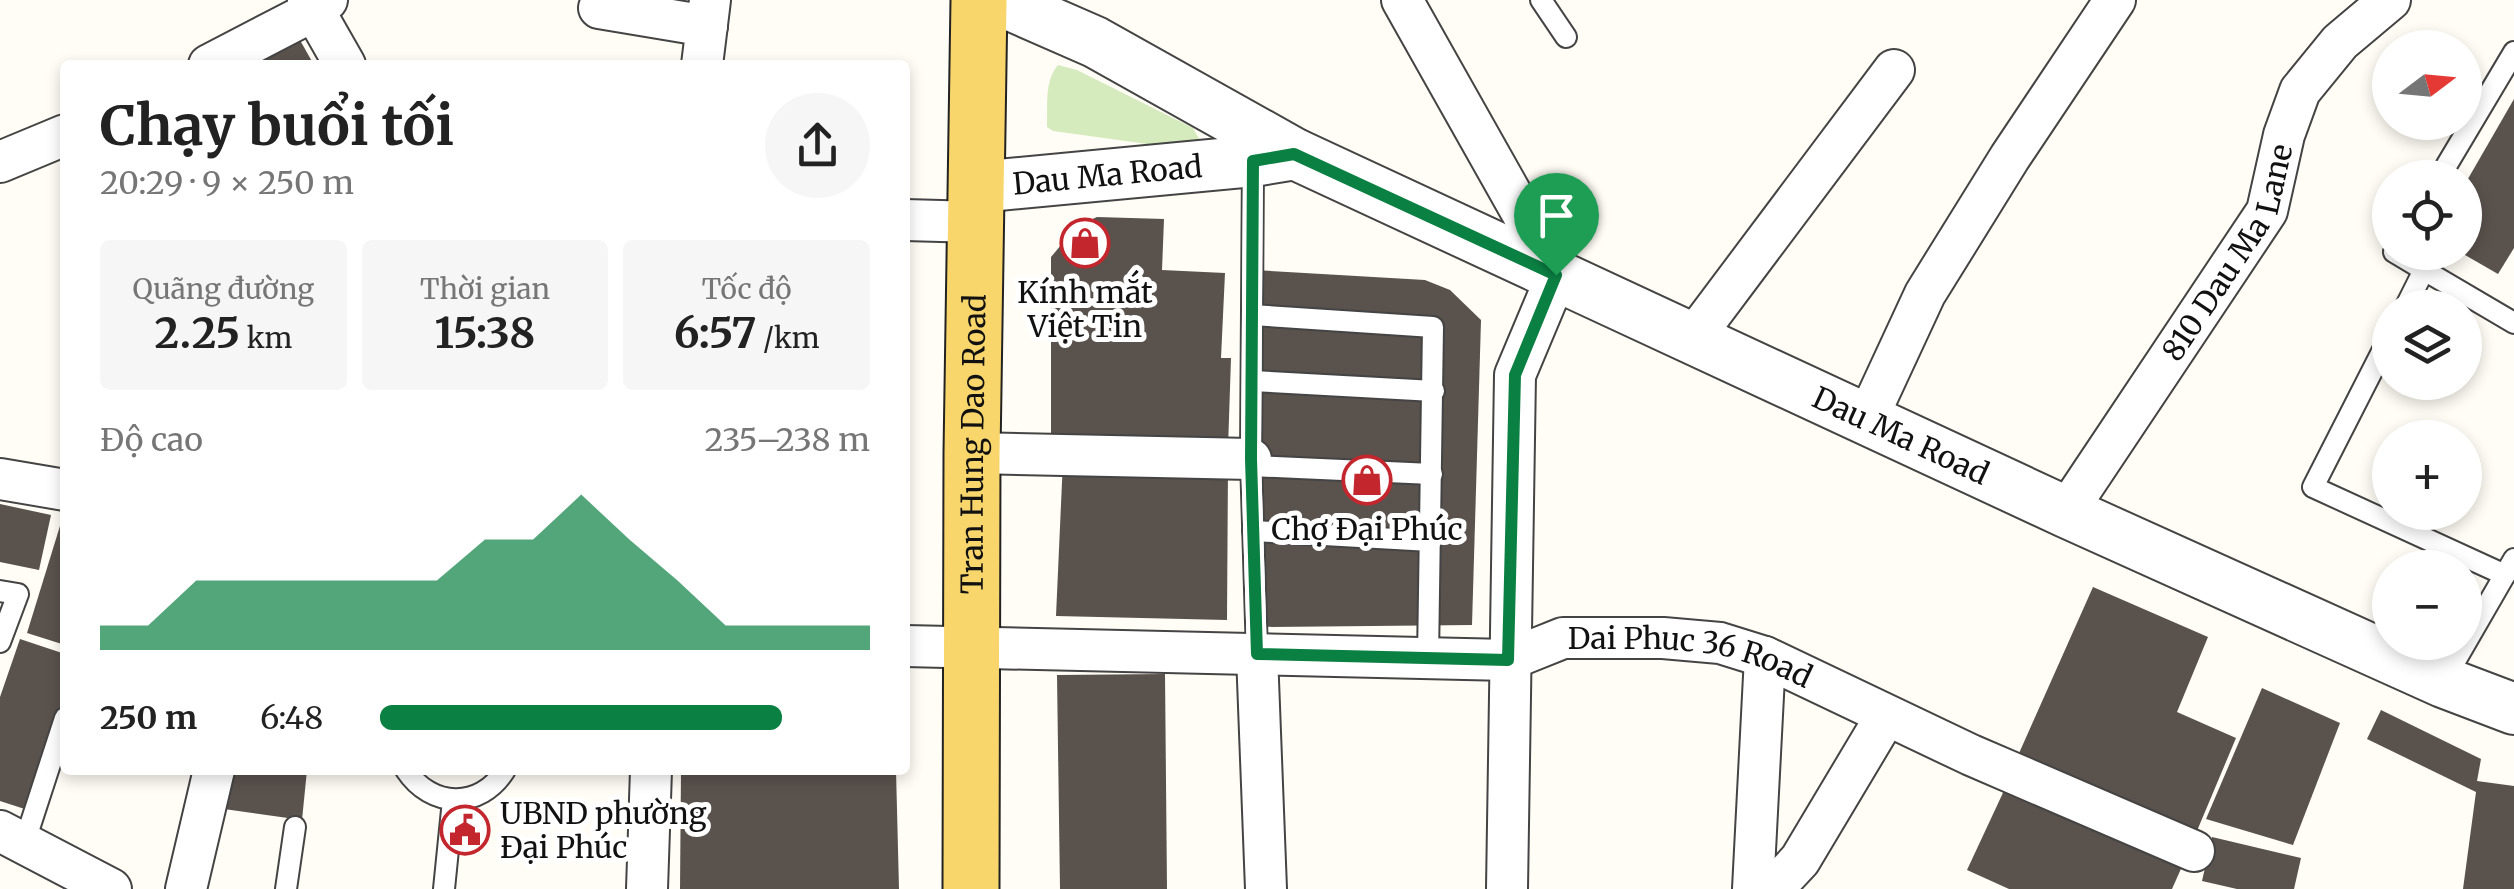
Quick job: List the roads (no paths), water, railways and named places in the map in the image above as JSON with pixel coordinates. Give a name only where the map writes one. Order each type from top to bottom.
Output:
[{"type":"main road","name":"Tran Hung Dao Road","points":[[971,889],[978,0]]},
{"type":"street","name":"Dau Ma Road","points":[[999,0],[1095,42],[1274,158],[1556,275],[2066,512],[2443,682],[2514,709]]},
{"type":"street","points":[[1402,0],[1556,275],[1515,375],[1507,889]]},
{"type":"street","points":[[1867,419],[1925,294],[2115,0]]},
{"type":"street","name":"810 Dau Ma Lane","points":[[2066,512],[2267,211],[2284,135],[2300,90],[2340,42],[2390,0]]},
{"type":"street","points":[[218,60],[317,3],[343,60]]},
{"type":"street","points":[[600,8],[706,30]]},
{"type":"street","points":[[1693,338],[1894,70]]},
{"type":"street","points":[[0,162],[60,137]]},
{"type":"street","name":"Dau Ma Road","points":[[977,205],[1274,158]]},
{"type":"street","points":[[910,219],[977,205]]},
{"type":"street","points":[[972,453],[1251,462]]},
{"type":"street","points":[[0,479],[60,489]]},
{"type":"street","name":"Dai Phuc 36 Road","points":[[910,646],[1508,660],[1563,638],[1664,638],[1720,644],[1765,657],[1886,716],[2194,852]]},
{"type":"street","points":[[1257,654],[1266,889]]},
{"type":"street","points":[[1754,889],[1765,657]]},
{"type":"street","points":[[1773,889],[1800,860],[1886,716]]},
{"type":"street","points":[[186,889],[213,775]]},
{"type":"street","points":[[648,889],[651,775]]},
{"type":"street","points":[[12,837],[111,889]]},
{"type":"lane","points":[[1541,0],[1566,37]]},
{"type":"lane","points":[[2450,160],[2514,52]]},
{"type":"lane","points":[[1257,654],[1251,462],[1252,315],[1274,158]]},
{"type":"lane","points":[[2414,290],[2424,270],[2514,323]]},
{"type":"lane","points":[[1252,315],[1434,326],[1428,658]]},
{"type":"lane","points":[[2372,371],[2313,487],[2510,567],[2443,682]]},
{"type":"lane","points":[[1252,381],[1434,392]]},
{"type":"lane","points":[[1251,462],[1432,474]]},
{"type":"lane","points":[[1253,531],[1431,540]]},
{"type":"lane","points":[[0,590],[18,594],[0,642]]},
{"type":"lane","points":[[12,837],[60,729]]},
{"type":"lane","points":[[409,775],[429,794],[453,800],[482,794],[502,775]]},
{"type":"lane","points":[[444,889],[453,800]]},
{"type":"lane","points":[[286,889],[295,827]]},
{"type":"place","name":"Kính mắt Việt Tin","points":[[1085,243]]},
{"type":"place","name":"Chợ Đại Phúc","points":[[1367,480]]},
{"type":"place","name":"UBND phường Đại Phúc","points":[[465,830]]}]
